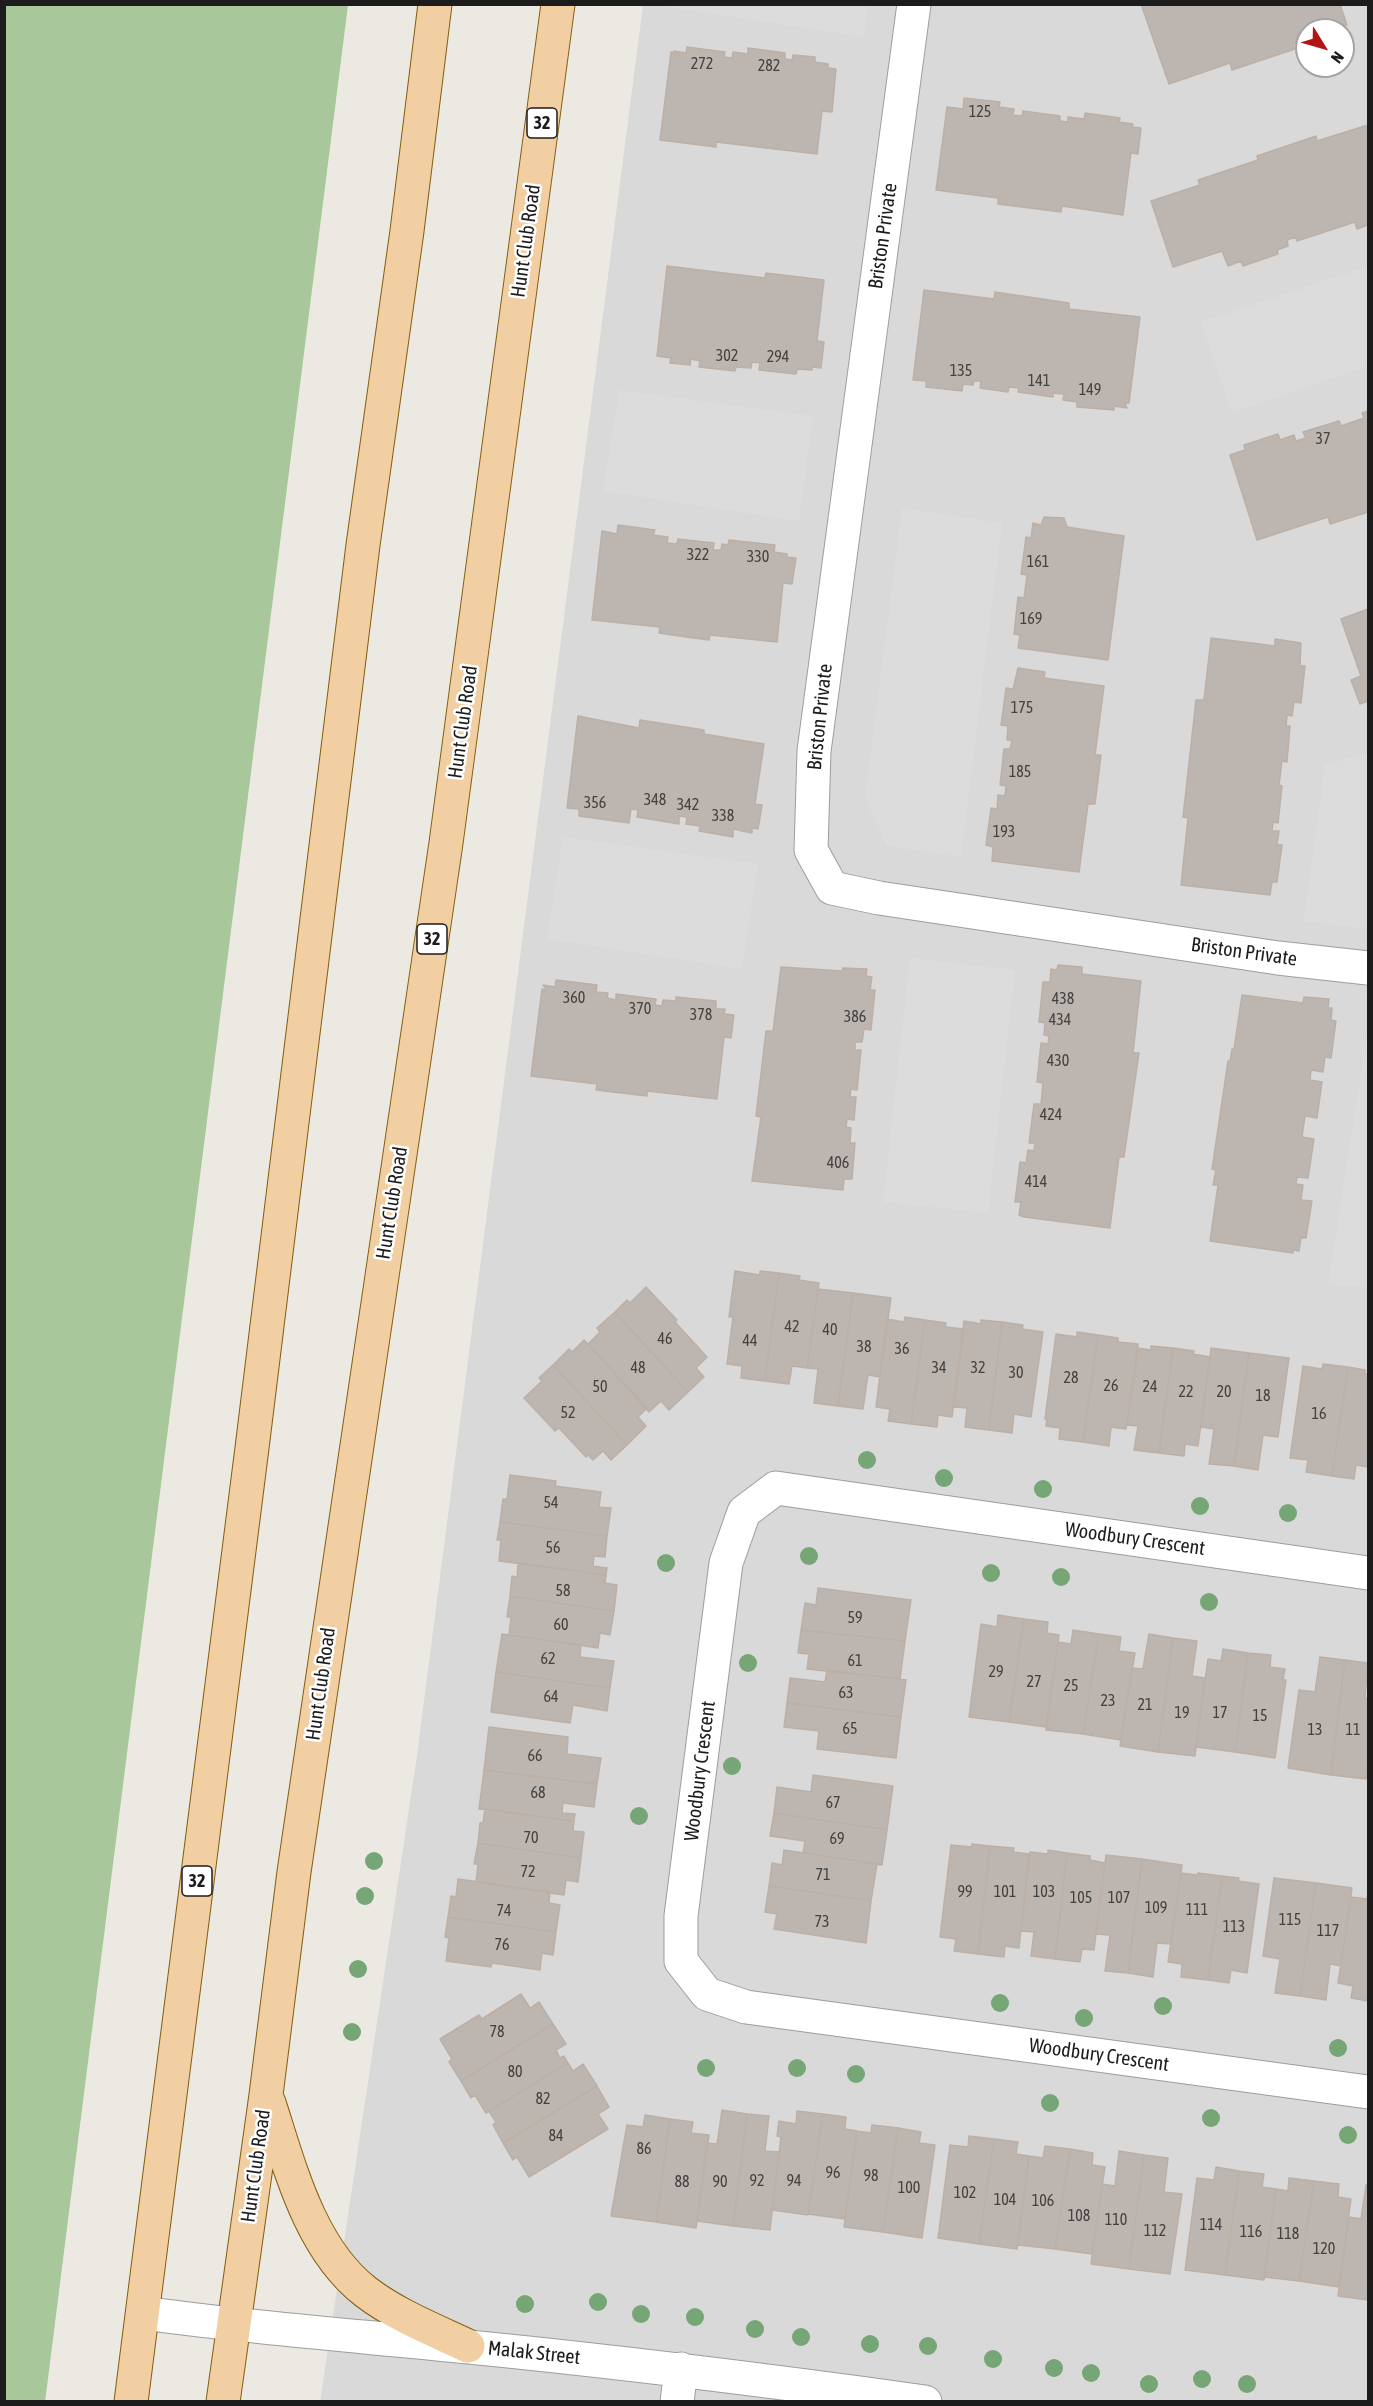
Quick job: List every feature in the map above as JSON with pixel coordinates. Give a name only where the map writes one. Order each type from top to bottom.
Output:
[{"type":"main road","name":"32","points":[[131,2402],[363,545],[407,231],[435,4]]},
{"type":"main road","name":"Hunt Club Road","points":[[223,2402],[296,1860],[447,843],[558,4]]},
{"type":"main road","points":[[266,2095],[297,2186],[318,2231],[344,2272],[366,2292],[391,2308],[468,2346]]},
{"type":"street","name":"Briston Private","points":[[914,4],[814,751],[810,850],[832,888],[879,898],[1278,958],[1368,968]]},
{"type":"street","name":"Woodbury Crescent","points":[[1368,1573],[776,1488],[744,1512],[726,1563],[681,1916],[681,1961],[707,1994],[746,2007],[1368,2092]]},
{"type":"street","name":"Malak Street","points":[[143,2313],[233,2326],[468,2346],[681,2369],[925,2402]]},
{"type":"street","points":[[678,2402],[681,2369]]},
{"type":"shaded area","points":[[668,4],[868,5],[864,37],[668,7]]},
{"type":"shaded area","points":[[643,5],[1368,5],[1368,2401],[320,2402],[417,1755]]},
{"type":"shaded area","points":[[1368,266],[1368,366],[1232,413],[1201,322]]},
{"type":"shaded area","points":[[619,390],[813,416],[799,521],[603,491]]},
{"type":"shaded area","points":[[902,508],[1002,523],[961,857],[887,846],[865,798]]},
{"type":"shaded area","points":[[1368,753],[1368,929],[1304,921],[1325,765]]},
{"type":"shaded area","points":[[563,837],[758,864],[742,969],[547,939]]},
{"type":"shaded area","points":[[910,958],[1015,970],[988,1213],[883,1202]]},
{"type":"shaded area","points":[[1368,1029],[1368,1288],[1328,1284]]},
{"type":"green space","points":[[5,4],[348,5],[45,2402],[4,2401]]},
{"type":"building","points":[[1141,4],[1340,4],[1345,18],[1295,18],[1295,43],[1293,44],[1295,49],[1232,70],[1230,63],[1169,84]]},
{"type":"building","points":[[687,47],[725,52],[724,57],[732,58],[733,52],[748,54],[748,48],[785,53],[785,59],[792,60],[793,55],[815,57],[815,62],[828,64],[828,68],[836,69],[832,112],[822,111],[817,154],[716,142],[716,147],[660,140],[671,52],[686,53]]},
{"type":"building","points":[[964,98],[1000,102],[999,107],[1014,109],[1013,115],[1022,116],[1023,111],[1060,116],[1060,121],[1068,122],[1068,117],[1084,119],[1085,113],[1120,118],[1119,122],[1141,128],[1138,154],[1131,153],[1123,215],[1062,206],[1061,212],[998,204],[998,198],[936,190],[947,107],[963,109]]},
{"type":"building","points":[[1368,125],[1368,225],[1357,229],[1355,222],[1297,241],[1296,237],[1287,240],[1288,246],[1277,250],[1278,254],[1243,266],[1241,261],[1228,266],[1222,251],[1173,267],[1151,201],[1200,185],[1198,180],[1258,160],[1257,156],[1316,136],[1317,141]]},
{"type":"building","points":[[667,266],[765,278],[766,273],[824,280],[817,341],[824,342],[821,368],[797,369],[796,374],[759,370],[760,363],[752,362],[751,368],[736,367],[735,371],[699,367],[700,361],[691,359],[690,365],[670,363],[671,358],[657,356]]},
{"type":"building","points":[[924,290],[994,299],[995,292],[1069,303],[1069,309],[1140,317],[1129,403],[1125,403],[1127,408],[1114,406],[1114,410],[1077,407],[1077,402],[1063,400],[1064,394],[1053,393],[1053,397],[1018,392],[1019,388],[1009,387],[1008,392],[980,388],[981,381],[974,381],[973,385],[963,384],[962,391],[926,387],[926,381],[913,380]]},
{"type":"building","points":[[1368,411],[1368,512],[1330,524],[1328,517],[1257,540],[1230,455],[1245,450],[1244,445],[1278,434],[1280,440],[1294,435],[1296,441],[1306,438],[1303,432],[1339,421],[1341,426],[1364,418],[1362,413]]},
{"type":"building","points":[[1044,517],[1064,518],[1067,527],[1124,536],[1108,660],[1018,648],[1020,635],[1014,634],[1018,597],[1024,598],[1027,575],[1021,574],[1026,537],[1031,538],[1033,523],[1041,525]]},
{"type":"building","points":[[618,525],[655,530],[653,535],[668,537],[667,543],[677,544],[678,539],[714,543],[713,550],[721,550],[722,544],[728,545],[729,540],[775,545],[774,552],[796,558],[792,584],[783,583],[777,642],[710,635],[709,640],[659,633],[660,627],[592,620],[602,531],[617,534]]},
{"type":"building","points":[[1368,609],[1368,701],[1360,704],[1351,680],[1361,676],[1341,619]]},
{"type":"building","points":[[1211,638],[1275,646],[1275,639],[1301,643],[1300,666],[1305,666],[1301,703],[1294,702],[1292,716],[1287,715],[1286,726],[1290,726],[1287,762],[1282,761],[1278,823],[1273,822],[1272,831],[1279,831],[1277,845],[1282,845],[1277,882],[1272,882],[1270,895],[1181,885],[1188,818],[1183,817],[1196,700],[1204,700]]},
{"type":"building","points":[[1018,668],[1045,672],[1044,678],[1104,686],[1095,755],[1101,755],[1095,804],[1088,804],[1079,872],[992,861],[993,847],[986,845],[991,808],[997,809],[998,795],[1005,796],[1006,786],[1000,785],[1004,749],[1010,749],[1012,740],[1007,740],[1008,726],[1001,725],[1006,688],[1013,689]]},
{"type":"building","points":[[578,716],[639,728],[640,720],[704,730],[704,734],[764,744],[755,804],[762,805],[758,829],[752,828],[752,833],[733,829],[733,837],[699,831],[700,826],[686,824],[687,817],[679,816],[679,824],[637,817],[638,810],[631,809],[629,823],[579,816],[579,809],[567,808]]},
{"type":"building","points":[[1058,965],[1082,967],[1082,974],[1141,981],[1133,1053],[1139,1053],[1124,1157],[1119,1157],[1110,1228],[1024,1217],[1019,1215],[1021,1202],[1015,1202],[1020,1162],[1026,1163],[1028,1150],[1034,1151],[1035,1143],[1029,1143],[1034,1104],[1041,1104],[1043,1083],[1037,1082],[1041,1043],[1048,1044],[1049,1036],[1044,1035],[1045,1023],[1039,1022],[1043,982],[1050,982],[1051,969],[1057,970]]},
{"type":"building","points":[[781,967],[842,971],[843,968],[867,969],[866,976],[872,977],[870,990],[875,990],[871,1030],[864,1029],[862,1042],[855,1042],[855,1050],[861,1050],[857,1090],[851,1089],[850,1097],[856,1097],[854,1120],[847,1119],[846,1127],[851,1128],[850,1143],[855,1143],[852,1179],[844,1179],[843,1190],[752,1181],[761,1117],[756,1116],[766,1031],[773,1031]]},
{"type":"building","points":[[556,980],[597,985],[596,992],[608,993],[607,998],[616,1000],[616,994],[656,999],[655,1005],[662,1006],[663,1000],[676,1001],[676,997],[716,1001],[716,1009],[725,1009],[724,1014],[734,1015],[731,1038],[724,1037],[717,1099],[647,1091],[647,1096],[596,1090],[597,1084],[531,1076],[542,989],[547,990],[543,985],[555,987]]},
{"type":"building","points":[[1242,995],[1303,1003],[1304,997],[1329,999],[1328,1008],[1332,1008],[1331,1020],[1336,1021],[1331,1058],[1325,1057],[1323,1072],[1311,1070],[1310,1080],[1322,1082],[1317,1118],[1305,1116],[1302,1137],[1314,1139],[1308,1178],[1297,1177],[1296,1184],[1303,1185],[1301,1200],[1312,1201],[1306,1238],[1301,1238],[1299,1251],[1293,1250],[1293,1253],[1210,1241],[1218,1185],[1213,1185],[1216,1170],[1212,1169],[1228,1061],[1234,1049]]},
{"type":"building","points":[[735,1271],[760,1275],[760,1271],[779,1273],[765,1381],[741,1378],[742,1366],[727,1364],[733,1317],[729,1317]]},
{"type":"building","points":[[779,1273],[800,1276],[799,1280],[819,1283],[807,1368],[792,1366],[789,1384],[765,1381]]},
{"type":"building","points":[[646,1287],[707,1357],[696,1368],[704,1377],[688,1392],[615,1312],[627,1300],[630,1303]]},
{"type":"building","points":[[818,1289],[853,1293],[838,1406],[814,1403],[818,1369],[807,1368]]},
{"type":"building","points":[[853,1293],[891,1298],[880,1377],[868,1375],[863,1409],[838,1406]]},
{"type":"building","points":[[615,1312],[688,1392],[669,1410],[661,1401],[649,1412],[588,1344],[600,1332],[597,1328]]},
{"type":"building","points":[[905,1317],[925,1320],[911,1424],[888,1421],[890,1409],[876,1407],[887,1319],[904,1322]]},
{"type":"building","points":[[925,1320],[946,1323],[945,1327],[964,1329],[952,1417],[938,1415],[937,1427],[911,1424]]},
{"type":"building","points":[[981,1320],[1002,1322],[989,1430],[965,1427],[967,1408],[953,1407],[964,1321],[981,1324]]},
{"type":"building","points":[[1002,1322],[1023,1325],[1022,1329],[1043,1332],[1031,1417],[1014,1414],[1012,1433],[989,1430]]},
{"type":"building","points":[[1077,1332],[1098,1335],[1083,1442],[1059,1439],[1060,1428],[1046,1426],[1047,1419],[1045,1419],[1056,1334],[1077,1337]]},
{"type":"building","points":[[1098,1335],[1118,1338],[1118,1342],[1138,1344],[1126,1429],[1111,1427],[1109,1446],[1083,1442]]},
{"type":"building","points":[[584,1340],[647,1408],[638,1417],[646,1426],[627,1445],[553,1365],[569,1349],[572,1352]]},
{"type":"building","points":[[1151,1346],[1173,1348],[1159,1453],[1134,1450],[1138,1426],[1127,1425],[1138,1348],[1151,1350]]},
{"type":"building","points":[[1173,1348],[1194,1351],[1193,1354],[1210,1357],[1198,1446],[1185,1444],[1184,1456],[1159,1453]]},
{"type":"building","points":[[1211,1348],[1249,1353],[1234,1466],[1209,1464],[1214,1429],[1201,1427]]},
{"type":"building","points":[[1249,1353],[1289,1358],[1278,1437],[1263,1435],[1258,1470],[1234,1466]]},
{"type":"building","points":[[1323,1364],[1348,1367],[1332,1476],[1306,1472],[1308,1460],[1290,1458],[1303,1366],[1322,1369]]},
{"type":"building","points":[[553,1365],[627,1445],[611,1460],[603,1451],[593,1460],[588,1455],[586,1457],[559,1428],[555,1431],[524,1398],[542,1381],[539,1378]]},
{"type":"building","points":[[1348,1367],[1365,1370],[1365,1374],[1368,1374],[1368,1467],[1356,1465],[1354,1479],[1332,1476]]},
{"type":"building","points":[[510,1475],[556,1481],[555,1486],[601,1492],[599,1507],[611,1508],[607,1536],[500,1522],[503,1499],[507,1499]]},
{"type":"building","points":[[500,1522],[607,1536],[605,1557],[594,1556],[593,1566],[607,1568],[606,1575],[499,1561],[501,1540],[497,1540]]},
{"type":"building","points":[[518,1563],[606,1575],[605,1583],[617,1585],[614,1611],[510,1596],[512,1576],[517,1577]]},
{"type":"building","points":[[818,1588],[911,1600],[905,1641],[801,1630],[805,1603],[816,1605]]},
{"type":"building","points":[[510,1596],[614,1611],[610,1635],[600,1633],[598,1648],[509,1635],[511,1617],[507,1617]]},
{"type":"building","points":[[998,1615],[1024,1619],[1009,1722],[969,1717],[981,1624],[997,1627]]},
{"type":"building","points":[[1024,1619],[1048,1622],[1047,1633],[1059,1635],[1046,1727],[1009,1722]]},
{"type":"building","points":[[801,1630],[905,1641],[900,1679],[807,1669],[809,1654],[798,1653]]},
{"type":"building","points":[[1073,1630],[1099,1634],[1083,1734],[1046,1730],[1058,1642],[1071,1644]]},
{"type":"building","points":[[502,1634],[581,1645],[580,1657],[614,1661],[610,1688],[496,1672]]},
{"type":"building","points":[[1099,1634],[1121,1637],[1119,1651],[1135,1653],[1121,1740],[1083,1734]]},
{"type":"building","points":[[1149,1634],[1173,1638],[1158,1752],[1120,1746],[1132,1668],[1143,1669]]},
{"type":"building","points":[[1173,1638],[1197,1641],[1192,1676],[1205,1678],[1195,1756],[1158,1752]]},
{"type":"building","points":[[1223,1649],[1248,1653],[1235,1752],[1196,1747],[1208,1659],[1221,1661]]},
{"type":"building","points":[[1248,1653],[1271,1655],[1270,1667],[1285,1669],[1283,1680],[1286,1680],[1275,1758],[1235,1752]]},
{"type":"building","points":[[1320,1657],[1345,1660],[1331,1775],[1288,1768],[1299,1690],[1315,1692]]},
{"type":"building","points":[[1345,1660],[1368,1663],[1365,1698],[1368,1699],[1366,1779],[1331,1775]]},
{"type":"building","points":[[827,1670],[906,1680],[901,1717],[787,1703],[790,1678],[825,1682]]},
{"type":"building","points":[[496,1672],[610,1688],[607,1711],[573,1705],[570,1723],[491,1712]]},
{"type":"building","points":[[787,1703],[901,1717],[896,1758],[817,1749],[819,1731],[784,1727]]},
{"type":"building","points":[[489,1727],[568,1737],[567,1754],[601,1758],[597,1784],[484,1770]]},
{"type":"building","points":[[484,1770],[597,1784],[594,1807],[563,1803],[562,1813],[575,1814],[574,1821],[479,1809]]},
{"type":"building","points":[[813,1775],[893,1786],[887,1830],[774,1813],[777,1787],[811,1792]]},
{"type":"building","points":[[485,1809],[574,1821],[573,1831],[584,1832],[581,1858],[478,1843],[480,1823],[483,1823]]},
{"type":"building","points":[[774,1813],[887,1830],[882,1865],[803,1853],[805,1841],[770,1836]]},
{"type":"building","points":[[478,1843],[581,1858],[578,1882],[566,1880],[564,1895],[476,1882],[478,1864],[474,1864]]},
{"type":"building","points":[[972,1844],[990,1846],[978,1954],[954,1951],[956,1939],[940,1937],[951,1845],[972,1847]]},
{"type":"building","points":[[990,1846],[1014,1848],[1013,1852],[1029,1854],[1019,1948],[1005,1946],[1004,1957],[978,1954]]},
{"type":"building","points":[[784,1850],[877,1864],[871,1901],[769,1886],[772,1863],[782,1865]]},
{"type":"building","points":[[1048,1850],[1067,1853],[1055,1959],[1031,1956],[1034,1932],[1021,1931],[1030,1852],[1048,1854]]},
{"type":"building","points":[[1067,1853],[1090,1856],[1090,1860],[1105,1863],[1094,1950],[1082,1949],[1080,1962],[1055,1959]]},
{"type":"building","points":[[1106,1855],[1142,1859],[1128,1973],[1105,1971],[1110,1935],[1096,1934]]},
{"type":"building","points":[[1142,1859],[1182,1865],[1171,1944],[1157,1943],[1153,1977],[1128,1973]]},
{"type":"building","points":[[1181,1873],[1222,1876],[1208,1980],[1181,1977],[1182,1964],[1168,1962]]},
{"type":"building","points":[[1222,1876],[1259,1884],[1247,1973],[1231,1970],[1229,1983],[1208,1980]]},
{"type":"building","points":[[1274,1878],[1316,1883],[1300,1996],[1275,1993],[1280,1959],[1263,1956]]},
{"type":"building","points":[[458,1879],[550,1892],[549,1903],[560,1905],[556,1932],[448,1917],[451,1896],[456,1897]]},
{"type":"building","points":[[1316,1883],[1352,1888],[1341,1966],[1330,1964],[1326,2000],[1300,1996]]},
{"type":"building","points":[[769,1886],[871,1901],[866,1943],[774,1929],[777,1914],[765,1912]]},
{"type":"building","points":[[1368,1894],[1368,2001],[1351,1998],[1353,1986],[1338,1983],[1351,1897],[1367,1899]]},
{"type":"building","points":[[448,1917],[556,1932],[553,1955],[542,1953],[540,1970],[492,1963],[491,1967],[446,1961],[449,1938],[445,1937]]},
{"type":"building","points":[[521,1994],[530,2008],[539,2002],[553,2024],[461,2081],[449,2062],[452,2059],[440,2039],[479,2015],[482,2019]]},
{"type":"building","points":[[553,2024],[566,2044],[556,2050],[560,2058],[564,2056],[568,2063],[486,2113],[475,2095],[471,2098],[461,2081]]},
{"type":"building","points":[[568,2063],[573,2071],[583,2064],[597,2086],[503,2143],[493,2125],[496,2122],[489,2111]]},
{"type":"building","points":[[597,2086],[609,2107],[598,2114],[608,2129],[529,2177],[517,2157],[513,2160],[503,2143]]},
{"type":"building","points":[[722,2110],[747,2114],[733,2226],[697,2221],[707,2143],[717,2144]]},
{"type":"building","points":[[797,2111],[823,2114],[808,2215],[772,2210],[781,2137],[777,2136],[779,2121],[796,2124]]},
{"type":"building","points":[[747,2114],[769,2116],[765,2151],[779,2152],[770,2230],[733,2226]]},
{"type":"building","points":[[823,2114],[846,2117],[845,2129],[857,2131],[845,2219],[808,2214]]},
{"type":"building","points":[[645,2115],[670,2119],[656,2222],[611,2216],[627,2125],[643,2127]]},
{"type":"building","points":[[670,2119],[693,2122],[691,2133],[709,2135],[696,2228],[656,2222]]},
{"type":"building","points":[[872,2125],[898,2128],[883,2232],[844,2227],[857,2131],[871,2133]]},
{"type":"building","points":[[898,2128],[921,2132],[919,2143],[935,2145],[922,2238],[883,2232]]},
{"type":"building","points":[[969,2136],[994,2139],[979,2244],[938,2238],[950,2145],[968,2147]]},
{"type":"building","points":[[994,2139],[1018,2142],[1016,2154],[1029,2156],[1017,2249],[979,2244]]},
{"type":"building","points":[[1045,2146],[1070,2149],[1055,2249],[1018,2245],[1029,2156],[1043,2158]]},
{"type":"building","points":[[1070,2149],[1093,2153],[1092,2165],[1105,2167],[1092,2254],[1055,2249]]},
{"type":"building","points":[[1119,2151],[1144,2155],[1129,2269],[1091,2264],[1102,2184],[1115,2186]]},
{"type":"building","points":[[1144,2155],[1168,2158],[1164,2192],[1182,2194],[1170,2274],[1129,2269]]},
{"type":"building","points":[[1216,2167],[1239,2171],[1225,2275],[1185,2270],[1197,2178],[1214,2180]]},
{"type":"building","points":[[1239,2171],[1264,2174],[1262,2187],[1276,2189],[1264,2280],[1225,2275]]},
{"type":"building","points":[[1289,2178],[1314,2181],[1299,2281],[1264,2277],[1276,2189],[1288,2191]]},
{"type":"building","points":[[1314,2181],[1339,2184],[1338,2197],[1351,2199],[1339,2287],[1299,2281]]},
{"type":"building","points":[[1366,2185],[1368,2185],[1368,2300],[1338,2296],[1349,2217],[1361,2219]]}]
